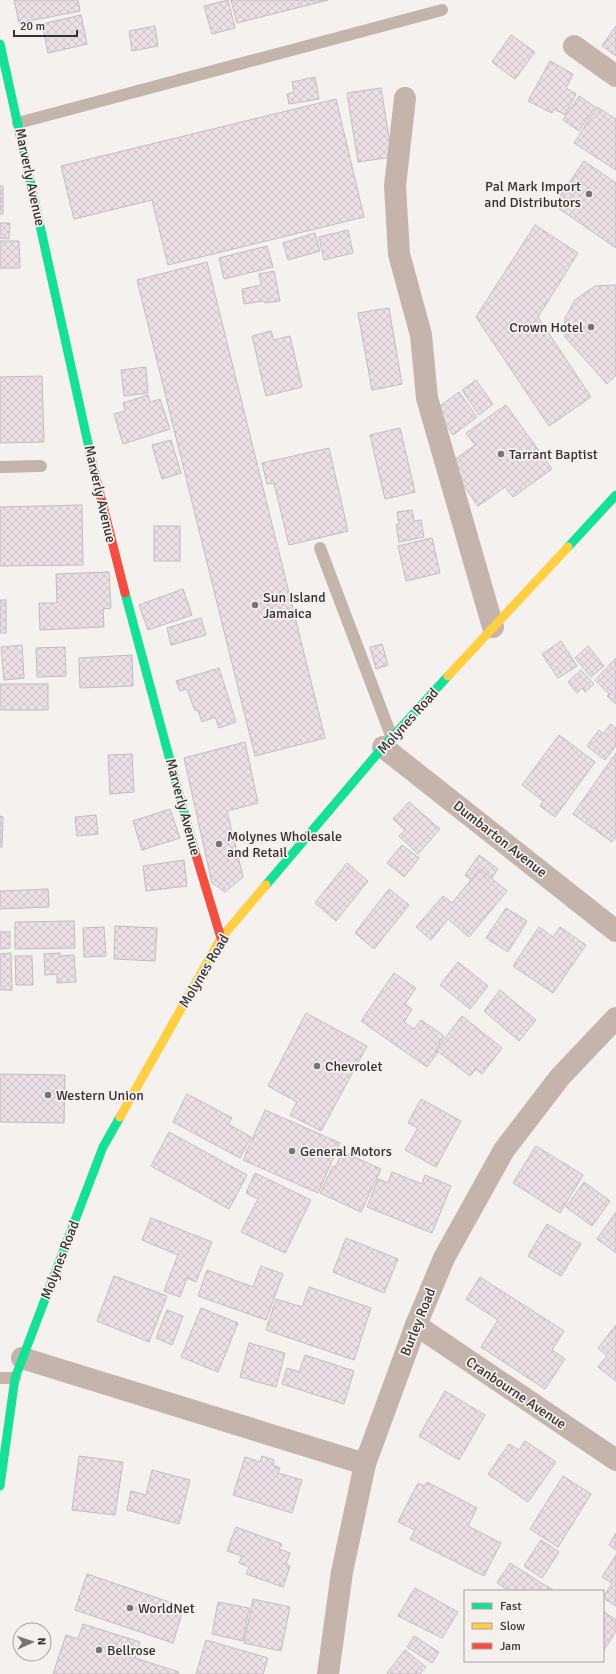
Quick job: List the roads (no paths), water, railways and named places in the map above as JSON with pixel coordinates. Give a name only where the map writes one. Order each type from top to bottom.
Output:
[{"type":"main road","name":"Marverly Avenue","points":[[0,44],[102,507],[186,821],[221,938]]},
{"type":"main road","name":"Molynes Road","points":[[0,1486],[18,1368],[103,1147],[221,938],[388,743],[616,495]]},
{"type":"street","points":[[574,46],[616,76]]},
{"type":"street","points":[[405,98],[395,186],[399,254],[421,335],[427,398],[493,628]]},
{"type":"street","name":"Dumbarton Avenue","points":[[388,743],[616,930]]},
{"type":"street","name":"Burley Road","points":[[328,1674],[342,1572],[365,1464],[416,1325],[444,1258],[504,1150],[560,1076],[616,1018]]},
{"type":"street","name":"Cranbourne Avenue","points":[[416,1325],[616,1460]]},
{"type":"street","points":[[18,1368],[365,1464]]},
{"type":"lane","points":[[18,123],[442,10]]},
{"type":"lane","points":[[0,467],[41,466]]},
{"type":"lane","points":[[320,548],[388,743]]},
{"type":"lane","points":[[0,1378],[18,1368]]},
{"type":"place","name":"Pal Mark Import and Distributors","points":[[589,194]]},
{"type":"place","name":"Crown Hotel","points":[[591,327]]},
{"type":"place","name":"Tarrant Baptist","points":[[501,454]]},
{"type":"place","name":"Sun Island Jamaica","points":[[255,605]]},
{"type":"place","name":"Molynes Wholesale and Retail","points":[[219,844]]},
{"type":"place","name":"Chevrolet","points":[[317,1066]]},
{"type":"place","name":"Western Union","points":[[48,1095]]},
{"type":"place","name":"General Motors","points":[[292,1151]]},
{"type":"place","name":"WorldNet","points":[[130,1608]]},
{"type":"place","name":"Bellrose","points":[[99,1650]]}]
